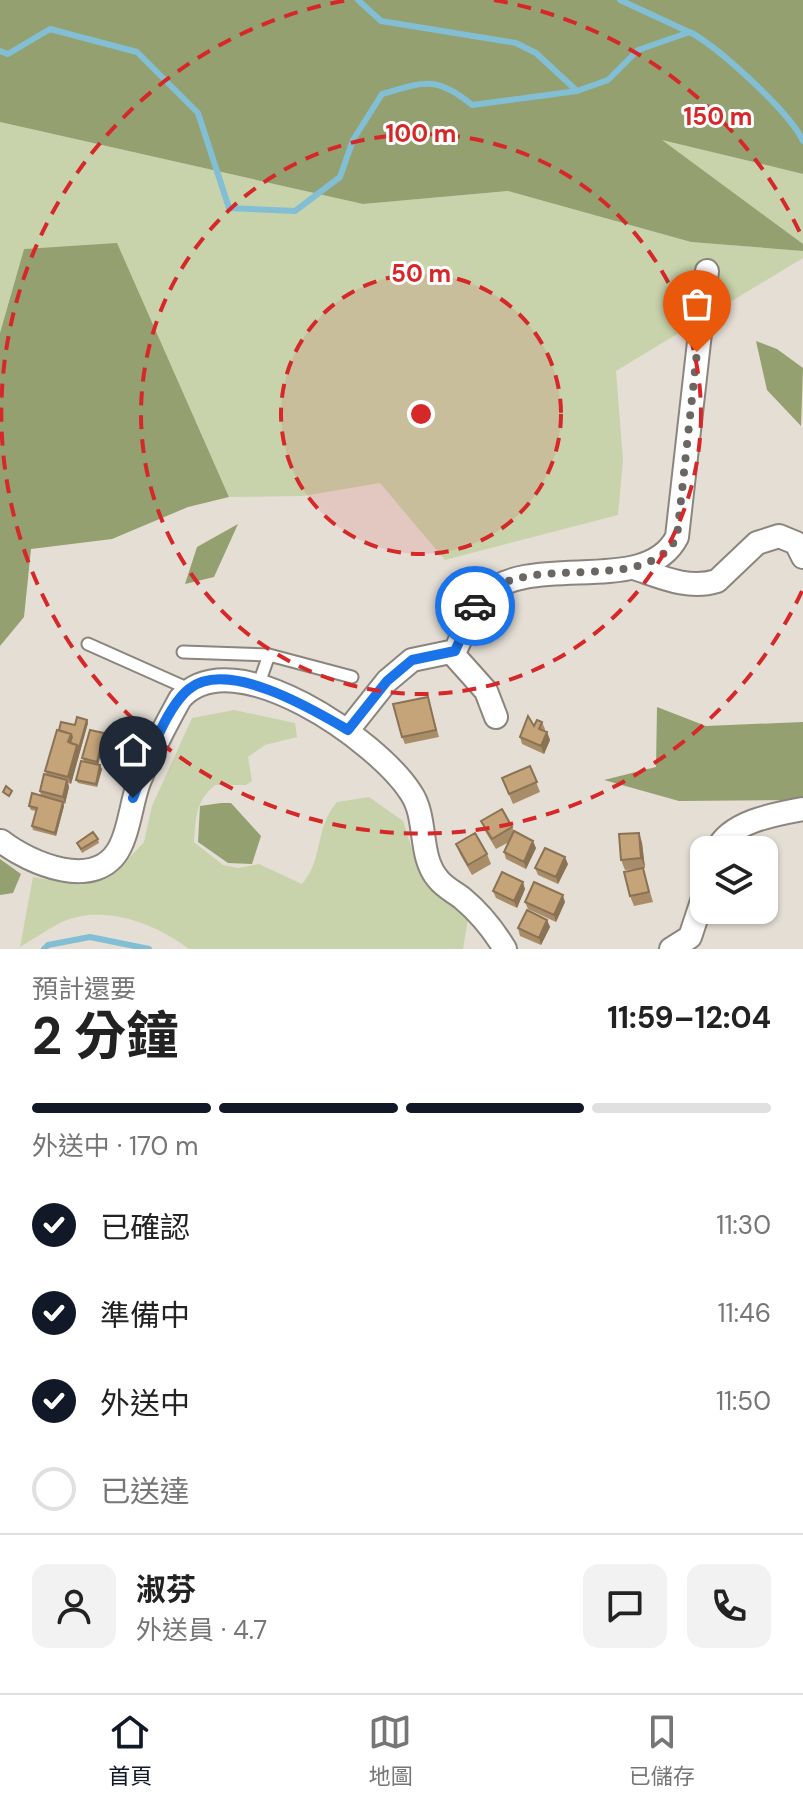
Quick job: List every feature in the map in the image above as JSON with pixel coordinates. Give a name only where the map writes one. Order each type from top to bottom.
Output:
[{"type":"street","points":[[452,653],[478,601],[497,587],[562,572],[634,568],[662,558],[677,537],[681,478],[707,271]]},
{"type":"street","points":[[634,568],[683,584],[708,584],[717,581],[757,543],[779,536],[796,543],[803,557]]},
{"type":"street","points":[[452,653],[486,691],[496,717]]},
{"type":"street","points":[[348,730],[387,681],[412,660],[428,654],[452,653]]},
{"type":"street","points":[[1,841],[29,861],[53,869],[91,869],[108,862],[121,846],[133,798],[154,747],[189,689],[212,680],[258,686],[348,730],[389,763],[418,804],[432,869],[439,880],[484,919],[505,949]]},
{"type":"street","points":[[726,836],[762,819],[803,809]]},
{"type":"street","points":[[671,949],[690,937],[694,924]]},
{"type":"lane","points":[[88,644],[189,689]]},
{"type":"lane","points":[[183,652],[269,655],[352,677]]},
{"type":"lane","points":[[258,686],[269,655]]},
{"type":"green space","points":[[0,0],[803,0],[803,174],[662,140],[803,244],[803,251],[691,242],[508,191],[363,204],[0,122]]},
{"type":"green space","points":[[0,122],[363,204],[508,191],[691,242],[803,251],[803,258],[616,371],[623,460],[618,515],[445,560],[380,483],[303,496],[229,497],[117,244],[24,249],[0,333]]},
{"type":"green space","points":[[660,139],[803,174],[803,244]]},
{"type":"green space","points":[[117,243],[229,497],[188,507],[112,539],[31,549],[24,617],[0,646],[0,333],[24,249]]},
{"type":"green space","points":[[756,341],[777,349],[803,368],[801,426],[767,390]]},
{"type":"green space","points":[[238,524],[214,577],[185,584],[197,547]]},
{"type":"green space","points":[[657,707],[706,726],[803,722],[803,800],[679,801],[604,780],[656,767]]},
{"type":"green space","points":[[234,710],[295,723],[297,737],[265,745],[248,757],[252,781],[246,785],[215,785],[208,791],[198,810],[194,842],[223,865],[238,868],[259,864],[302,884],[314,864],[325,823],[337,802],[369,797],[403,821],[419,871],[468,919],[463,949],[189,949],[162,932],[130,919],[96,915],[64,921],[20,947],[33,877],[81,885],[115,873],[144,842],[152,806],[192,718]]},
{"type":"green space","points":[[231,803],[261,836],[252,864],[228,863],[198,842],[200,806]]},
{"type":"green space","points":[[0,859],[21,874],[13,893],[0,895]]},
{"type":"building","points":[[428,697],[436,730],[402,737],[393,704]]},
{"type":"building","points":[[528,716],[534,726],[537,720],[542,722],[539,729],[547,732],[541,746],[520,737]]},
{"type":"building","points":[[77,717],[87,720],[79,748],[70,743],[71,734],[59,730],[61,722],[75,725]]},
{"type":"building","points":[[57,730],[71,734],[68,742],[77,745],[68,777],[45,771]]},
{"type":"building","points":[[90,730],[104,733],[97,762],[82,758]]},
{"type":"building","points":[[81,761],[100,765],[96,784],[76,780]]},
{"type":"building","points":[[530,766],[537,782],[509,794],[502,778]]},
{"type":"building","points":[[44,774],[67,780],[63,797],[40,791]]},
{"type":"building","points":[[6,786],[12,791],[9,796],[3,792]]},
{"type":"building","points":[[32,793],[63,802],[55,833],[32,826],[37,808],[29,806]]},
{"type":"building","points":[[502,809],[512,827],[492,839],[481,821]]},
{"type":"building","points":[[514,831],[533,841],[524,862],[504,852]]},
{"type":"building","points":[[93,832],[98,839],[81,849],[77,843]]},
{"type":"building","points":[[475,833],[487,854],[468,865],[456,844]]},
{"type":"building","points":[[639,833],[641,858],[621,860],[619,834]]},
{"type":"building","points":[[545,848],[565,857],[556,877],[535,868]]},
{"type":"building","points":[[643,868],[649,892],[630,896],[624,872]]},
{"type":"building","points":[[502,872],[523,882],[514,901],[493,891]]},
{"type":"building","points":[[534,882],[563,895],[554,915],[525,902]]},
{"type":"building","points":[[527,910],[547,920],[539,938],[518,928]]},
{"type":"waterway","points":[[358,0],[381,21],[516,43],[536,53],[577,91],[608,80],[638,50],[690,32],[752,81],[784,114],[803,141]]},
{"type":"waterway","points":[[620,0],[689,32]]},
{"type":"waterway","points":[[0,51],[8,54],[50,29],[137,52],[198,113],[229,208],[295,211],[340,177],[353,140],[382,94],[419,84],[439,85],[472,105],[577,91]]},
{"type":"waterway","points":[[44,949],[48,945],[90,937],[149,949]]},
{"type":"way so far","points":[[475,606],[486,593],[511,582],[562,572],[634,568],[662,558],[670,551],[677,537],[697,352]]},
{"type":"route","points":[[133,798],[154,747],[180,699],[189,689],[212,680],[258,686],[348,730],[387,681],[412,660],[428,654],[455,651],[475,606]]}]
